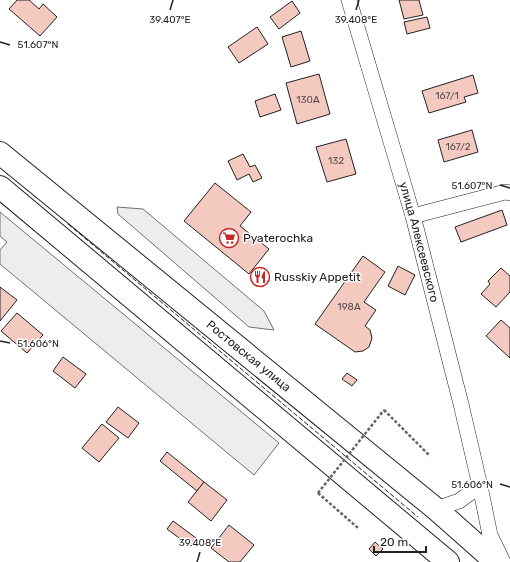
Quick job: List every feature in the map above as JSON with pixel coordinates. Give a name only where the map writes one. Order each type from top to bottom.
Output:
[{"type":"highway","name":"Ростовская улица","points":[[0,153],[436,509],[496,562]]},
{"type":"highway","points":[[0,186],[448,562]]},
{"type":"street","name":"улица Алексеевского","points":[[349,0],[413,216],[461,404],[490,535],[503,562]]},
{"type":"street","points":[[413,216],[505,192],[510,193]]},
{"type":"street","points":[[436,509],[459,501],[480,486]]},
{"type":"path","points":[[358,528],[318,493],[384,410],[430,456]]},
{"type":"shaded area","points":[[117,207],[143,209],[264,311],[274,330],[249,327],[118,214]]},
{"type":"shaded area","points":[[0,212],[279,443],[254,475],[0,264],[0,250],[7,242],[0,236]]},
{"type":"building","points":[[17,0],[29,0],[39,9],[43,4],[57,17],[40,36],[9,9]]},
{"type":"building","points":[[399,0],[419,0],[423,15],[404,19]]},
{"type":"building","points":[[292,1],[300,13],[279,29],[270,17]]},
{"type":"building","points":[[427,17],[430,28],[407,34],[404,22]]},
{"type":"building","points":[[257,27],[268,44],[239,63],[228,47]]},
{"type":"building","points":[[301,31],[310,61],[291,67],[282,37]]},
{"type":"building","points":[[319,74],[330,114],[297,124],[286,83]]},
{"type":"building","points":[[473,75],[478,93],[464,97],[466,102],[429,113],[422,91]]},
{"type":"building","points":[[275,94],[281,110],[260,117],[255,101]]},
{"type":"building","points":[[472,130],[478,152],[444,162],[438,140]]},
{"type":"building","points":[[346,139],[356,174],[327,182],[316,147]]},
{"type":"building","points":[[243,154],[250,167],[255,165],[262,178],[253,182],[249,174],[237,180],[228,161]]},
{"type":"building","name":"Pyaterochka","points":[[215,183],[251,212],[240,226],[269,249],[249,274],[184,221]]},
{"type":"building","points":[[502,210],[507,225],[461,242],[455,227]]},
{"type":"building","points":[[363,256],[385,272],[364,302],[376,310],[365,326],[370,330],[372,338],[369,347],[363,351],[355,352],[315,324]]},
{"type":"building","points":[[398,266],[415,275],[405,295],[388,286]]},
{"type":"building","points":[[501,268],[510,276],[510,292],[496,307],[481,294],[490,284],[488,281]]},
{"type":"building","points":[[0,287],[17,300],[0,321]]},
{"type":"building","points":[[17,313],[43,335],[27,353],[1,331]]},
{"type":"building","points":[[501,320],[510,328],[510,358],[486,336]]},
{"type":"building","points":[[63,357],[86,374],[75,388],[53,371]]},
{"type":"building","points":[[347,373],[357,380],[352,386],[342,379]]},
{"type":"building","points":[[118,407],[139,423],[128,438],[106,422]]},
{"type":"building","points":[[102,424],[119,438],[99,462],[82,448]]},
{"type":"building","points":[[167,452],[204,482],[197,491],[160,461]]},
{"type":"building","points":[[204,482],[227,500],[211,521],[188,502]]},
{"type":"building","points":[[173,521],[196,538],[190,546],[167,529]]},
{"type":"building","points":[[229,525],[254,545],[240,562],[229,562],[211,548]]},
{"type":"building","points":[[375,542],[383,549],[376,556],[369,549]]},
{"type":"fence","points":[[68,224],[418,517]]},
{"type":"place","name":"Pyaterochka","points":[[229,238]]},
{"type":"place","name":"Russkiy Appetit","points":[[260,277]]}]
